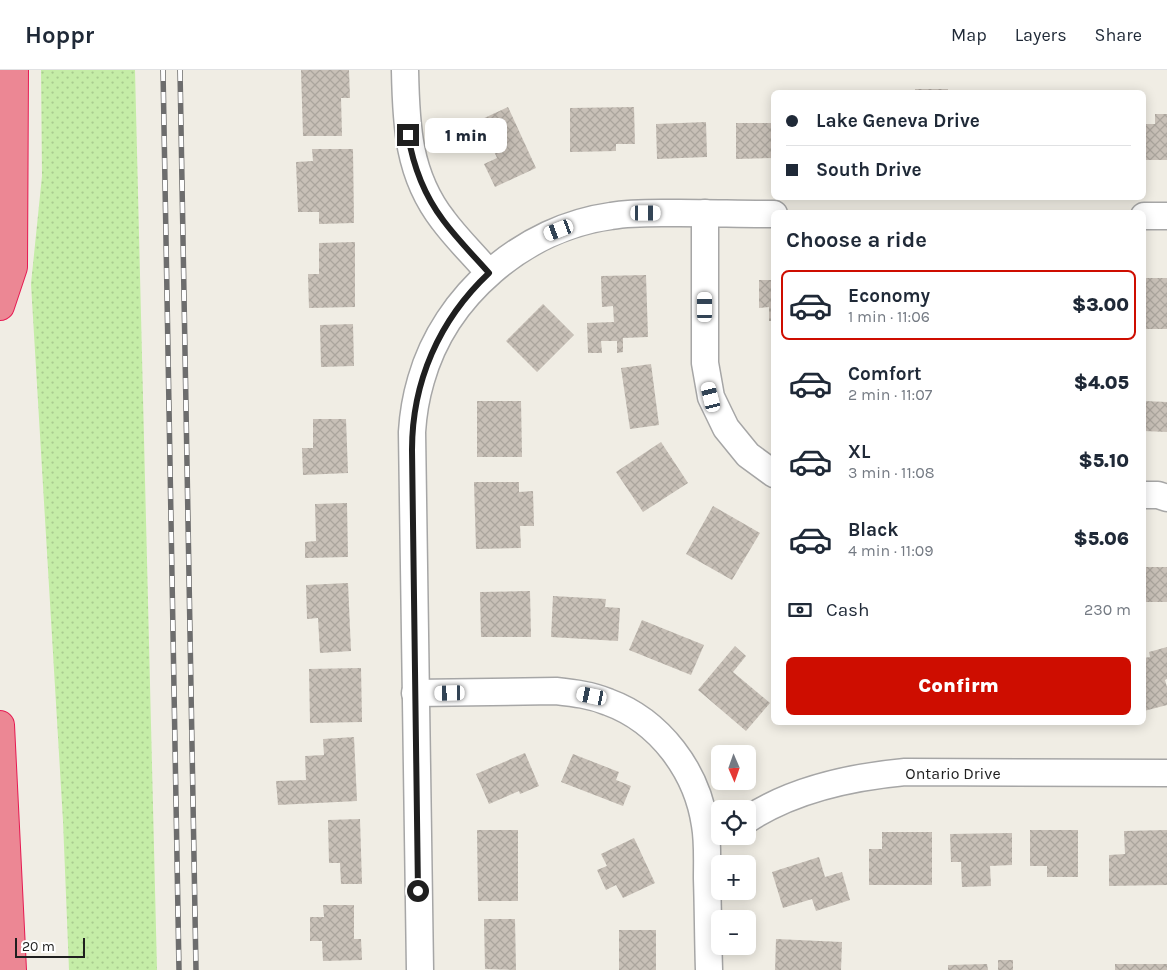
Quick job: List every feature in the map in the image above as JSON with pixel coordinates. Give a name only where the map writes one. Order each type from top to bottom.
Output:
[{"type":"highway","points":[[0,306],[13,267],[14,70]]},
{"type":"highway","points":[[0,724],[12,970]]},
{"type":"street","points":[[405,70],[408,135],[424,189],[442,220],[489,273]]},
{"type":"street","points":[[420,970],[412,450],[414,414],[421,379],[434,346],[452,315],[474,287],[511,255],[542,237],[576,224],[618,215],[646,213],[771,214]]},
{"type":"street","points":[[705,214],[705,363],[711,397],[726,428],[748,455],[771,472]]},
{"type":"street","points":[[1146,216],[1167,216]]},
{"type":"street","points":[[1146,495],[1158,495],[1167,498]]},
{"type":"street","points":[[415,693],[556,691],[592,696],[626,710],[656,731],[680,758],[689,774],[699,799],[706,826],[711,835]]},
{"type":"street","name":"Ontario Drive","points":[[756,815],[780,802],[826,785],[873,775],[905,772],[1167,773]]},
{"type":"street","points":[[709,970],[714,845]]},
{"type":"green space","points":[[41,70],[135,70],[157,970],[69,970],[63,821],[31,284],[42,176]]},
{"type":"building","points":[[301,70],[349,70],[350,98],[341,98],[342,136],[303,136]]},
{"type":"building","points":[[915,89],[948,89],[948,90]]},
{"type":"building","points":[[508,107],[536,168],[495,187],[484,164],[497,158],[480,120]]},
{"type":"building","points":[[634,107],[635,144],[616,144],[616,151],[570,152],[570,108]]},
{"type":"building","points":[[1155,114],[1167,114],[1167,160],[1146,160],[1146,124],[1155,124]]},
{"type":"building","points":[[706,122],[707,157],[657,159],[656,124]]},
{"type":"building","points":[[736,123],[771,123],[771,158],[736,159]]},
{"type":"building","points":[[312,149],[353,149],[354,223],[319,224],[319,212],[298,212],[296,162],[313,161]]},
{"type":"building","points":[[355,242],[355,307],[309,308],[308,274],[319,274],[319,243]]},
{"type":"building","points":[[646,275],[648,337],[623,338],[623,352],[617,353],[617,341],[601,341],[602,353],[588,353],[587,323],[614,322],[613,306],[602,307],[601,276]]},
{"type":"building","points":[[1146,278],[1167,278],[1167,329],[1146,329]]},
{"type":"building","points":[[759,280],[771,280],[771,321],[769,321],[769,307],[759,308]]},
{"type":"building","points":[[543,304],[574,335],[537,372],[506,341]]},
{"type":"building","points":[[353,324],[354,366],[321,367],[320,325]]},
{"type":"building","points":[[651,364],[659,425],[630,429],[621,368]]},
{"type":"building","points":[[477,401],[521,401],[522,457],[477,457]]},
{"type":"building","points":[[1146,401],[1167,402],[1167,432],[1146,431]]},
{"type":"building","points":[[313,419],[346,419],[348,473],[303,475],[302,448],[313,448]]},
{"type":"building","points":[[661,442],[688,483],[643,512],[616,472]]},
{"type":"building","points":[[474,482],[519,482],[519,492],[533,491],[534,526],[520,526],[521,548],[476,549]]},
{"type":"building","points":[[347,503],[348,557],[305,558],[305,542],[316,541],[315,504]]},
{"type":"building","points":[[713,506],[760,533],[732,580],[686,554]]},
{"type":"building","points":[[1146,567],[1167,567],[1167,602],[1146,602]]},
{"type":"building","points":[[348,583],[351,651],[320,653],[318,618],[307,619],[306,585]]},
{"type":"building","points":[[530,591],[531,637],[481,637],[480,592]]},
{"type":"building","points":[[553,596],[606,599],[605,607],[620,608],[618,641],[551,637]]},
{"type":"building","points":[[642,620],[704,645],[691,675],[629,650]]},
{"type":"building","points":[[735,646],[746,656],[733,672],[770,703],[746,731],[698,690]]},
{"type":"building","points":[[1167,647],[1167,679],[1165,680],[1167,705],[1146,710],[1146,658],[1150,657],[1149,652]]},
{"type":"building","points":[[361,668],[362,722],[310,723],[309,669]]},
{"type":"building","points":[[354,737],[357,801],[278,805],[276,781],[306,780],[305,756],[324,755],[323,739]]},
{"type":"building","points":[[525,753],[539,786],[520,794],[519,791],[489,804],[476,774]]},
{"type":"building","points":[[573,754],[619,772],[616,780],[631,786],[623,806],[561,782]]},
{"type":"building","points":[[360,819],[362,884],[341,884],[340,863],[329,863],[328,820]]},
{"type":"building","points":[[477,830],[518,830],[518,901],[478,901]]},
{"type":"building","points":[[1030,830],[1078,830],[1078,877],[1047,877],[1047,866],[1030,866]]},
{"type":"building","points":[[1167,830],[1167,885],[1109,886],[1109,855],[1125,854],[1124,831]]},
{"type":"building","points":[[882,832],[932,832],[932,885],[869,885],[869,849],[882,849]]},
{"type":"building","points":[[1012,833],[1012,865],[990,866],[991,886],[962,887],[961,862],[951,862],[950,834]]},
{"type":"building","points":[[634,838],[655,883],[623,898],[616,885],[606,890],[597,870],[607,866],[601,854]]},
{"type":"building","points":[[819,857],[825,877],[842,872],[850,900],[816,911],[812,899],[783,908],[772,872]]},
{"type":"building","points":[[323,905],[354,905],[354,939],[361,939],[362,960],[323,961],[322,941],[310,941],[310,917],[324,917]]},
{"type":"building","points":[[484,919],[515,919],[516,970],[485,969]]},
{"type":"building","points":[[619,930],[656,930],[656,970],[619,970]]},
{"type":"building","points":[[776,939],[842,942],[841,970],[775,970]]},
{"type":"building","points":[[998,960],[1013,960],[1013,970],[998,970]]},
{"type":"building","points":[[987,964],[988,970],[948,970],[948,965]]},
{"type":"building","points":[[1115,964],[1167,964],[1167,970],[1115,970]]},
{"type":"railway","points":[[163,70],[179,970]]},
{"type":"railway","points":[[180,70],[196,970]]},
{"type":"route","points":[[408,135],[424,189],[442,220],[489,273],[474,287],[452,315],[434,346],[421,379],[414,414],[412,450],[418,891]]}]
